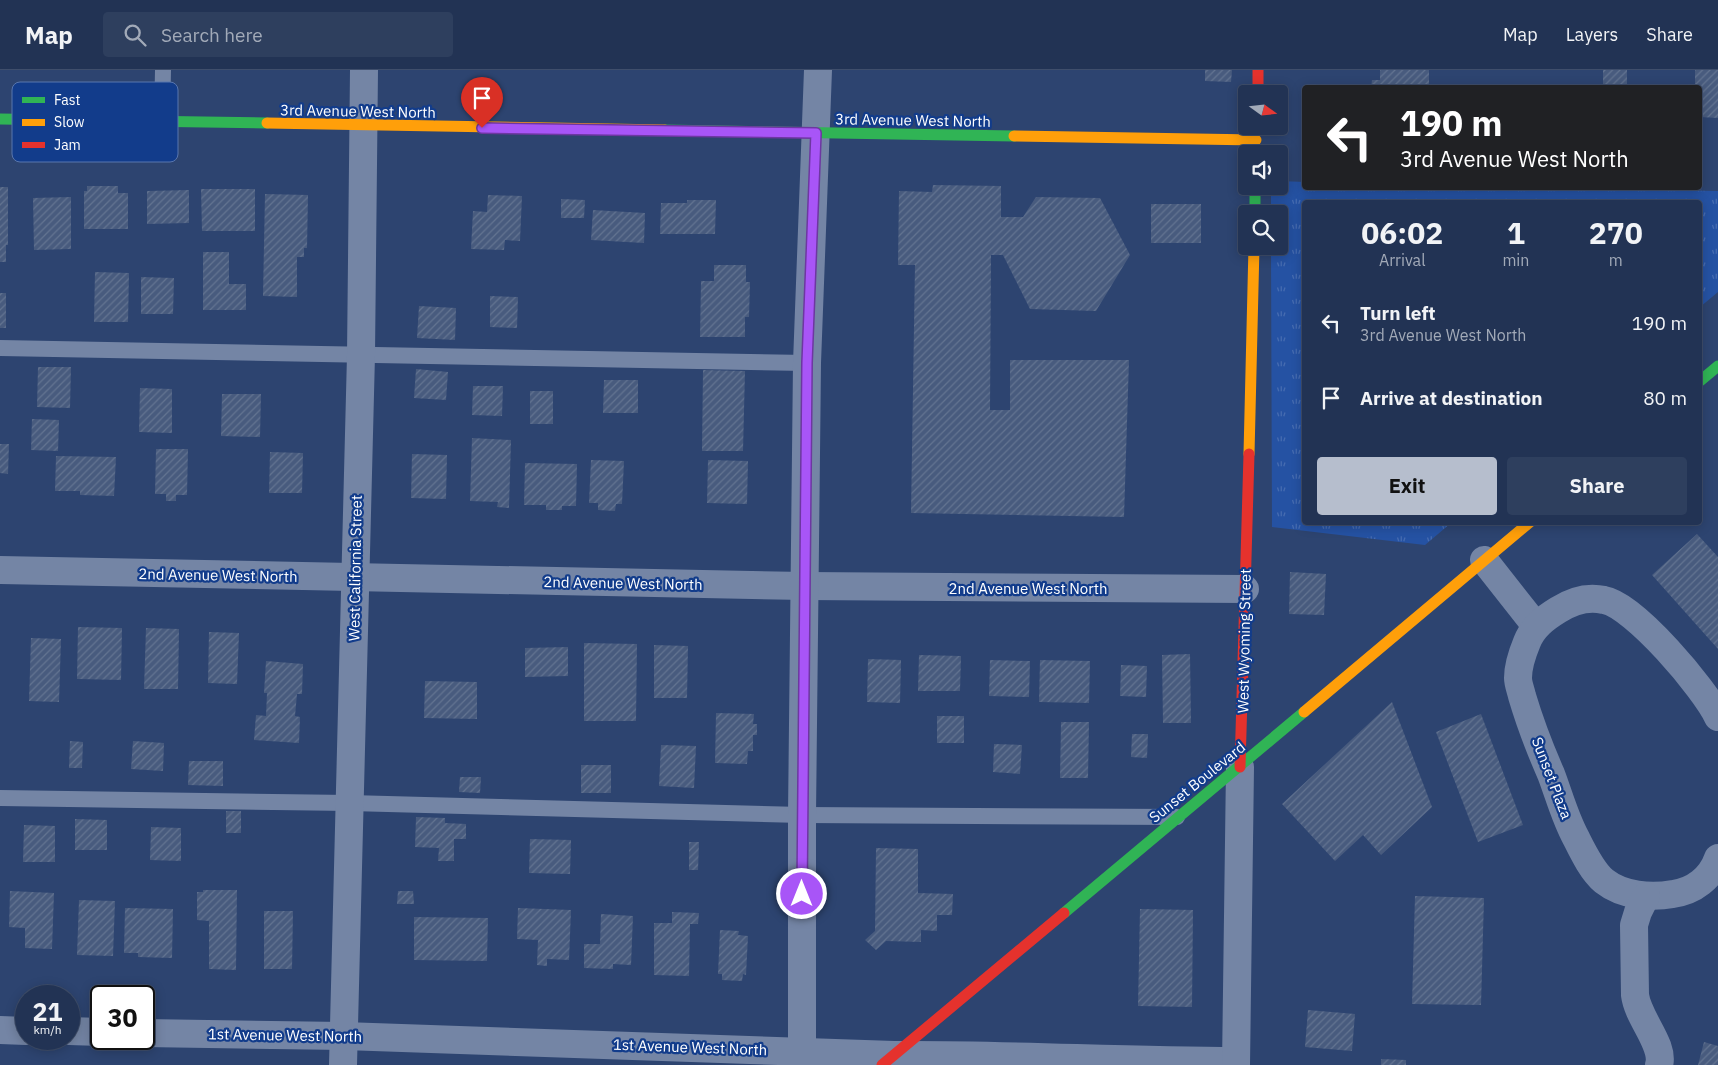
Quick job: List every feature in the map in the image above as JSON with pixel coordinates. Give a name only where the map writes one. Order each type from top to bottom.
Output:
[{"type":"street","name":"West California Street","points":[[343,1065],[361,355],[364,70]]},
{"type":"street","points":[[802,1058],[802,815],[807,363],[818,70]]},
{"type":"street","points":[[1258,70],[1258,85]]},
{"type":"street","name":"3rd Avenue West North","points":[[178,122],[1256,140]]},
{"type":"street","points":[[1256,135],[1256,145]]},
{"type":"street","name":"West Wyoming Street","points":[[1236,1063],[1240,767],[1254,255]]},
{"type":"street","points":[[1702,379],[1718,366]]},
{"type":"street","name":"Sunset Boulevard","points":[[888,1060],[1177,817],[1240,767],[1526,525]]},
{"type":"street","points":[[1484,560],[1536,626]]},
{"type":"street","name":"2nd Avenue West North","points":[[0,570],[805,586],[1245,589]]},
{"type":"street","name":"Sunset Plaza","points":[[1718,717],[1679,662],[1654,636],[1619,605],[1605,600],[1590,598],[1577,600],[1549,615],[1536,626],[1528,640],[1519,664],[1518,680],[1528,716],[1575,837],[1594,870],[1604,881],[1616,888],[1646,896],[1683,893],[1693,888],[1711,872],[1718,858]]},
{"type":"street","points":[[1646,896],[1634,925],[1634,995],[1644,1023],[1656,1040],[1659,1050],[1659,1065]]},
{"type":"street","points":[[0,1030],[15,1031]]},
{"type":"street","name":"1st Avenue West North","points":[[155,1033],[344,1036],[802,1058],[888,1060],[971,1054],[1236,1063]]},
{"type":"lane","points":[[0,348],[807,363]]},
{"type":"lane","points":[[0,798],[350,803],[802,815],[1177,817]]},
{"type":"green space","points":[[1288,181],[1302,182],[1302,190],[1718,191],[1718,292],[1702,305],[1702,200],[1302,200],[1302,525],[1449,525],[1425,545],[1272,527],[1271,255],[1288,255],[1288,205],[1271,205],[1271,195],[1288,195]]},
{"type":"building","points":[[1205,70],[1232,70],[1231,82],[1205,81]]},
{"type":"building","points":[[1380,70],[1429,70],[1429,85],[1371,85],[1372,80],[1380,80]]},
{"type":"building","points":[[1603,70],[1627,70],[1627,85],[1603,85]]},
{"type":"building","points":[[1695,70],[1718,70],[1718,118],[1702,117],[1702,85],[1695,85]]},
{"type":"building","points":[[933,185],[1001,186],[1001,217],[1023,217],[1036,197],[1100,198],[1130,255],[1096,311],[1030,309],[1003,255],[991,255],[990,410],[1010,410],[1010,360],[1129,360],[1124,517],[911,513],[915,265],[898,265],[899,191],[932,192]]},
{"type":"building","points":[[87,186],[118,186],[118,193],[128,193],[128,229],[84,229],[84,191],[87,191]]},
{"type":"building","points":[[0,187],[8,187],[8,245],[6,245],[6,262],[0,262]]},
{"type":"building","points":[[201,189],[255,189],[255,231],[202,231]]},
{"type":"building","points":[[189,190],[189,223],[147,224],[147,191]]},
{"type":"building","points":[[265,194],[308,195],[307,248],[304,248],[304,257],[297,257],[297,297],[263,296]]},
{"type":"building","points":[[488,195],[522,196],[520,241],[505,240],[504,250],[471,249],[473,211],[487,212]]},
{"type":"building","points":[[71,197],[71,249],[34,250],[33,198]]},
{"type":"building","points":[[561,199],[585,200],[584,218],[561,218]]},
{"type":"building","points":[[687,200],[716,200],[715,234],[660,234],[661,203],[687,203]]},
{"type":"building","points":[[1151,204],[1201,204],[1201,243],[1151,243]]},
{"type":"building","points":[[593,210],[645,213],[644,243],[591,240]]},
{"type":"building","points":[[203,252],[229,252],[229,284],[246,284],[246,310],[203,310]]},
{"type":"building","points":[[714,265],[746,265],[746,282],[750,282],[749,317],[745,317],[745,337],[700,337],[701,281],[714,281]]},
{"type":"building","points":[[95,272],[129,273],[128,322],[94,322]]},
{"type":"building","points":[[141,277],[174,278],[173,314],[141,314]]},
{"type":"building","points":[[0,293],[6,293],[6,328],[0,328]]},
{"type":"building","points":[[490,296],[518,297],[517,328],[490,327]]},
{"type":"building","points":[[419,306],[456,308],[455,340],[417,338]]},
{"type":"building","points":[[38,367],[71,367],[70,408],[37,407]]},
{"type":"building","points":[[416,369],[448,372],[446,400],[414,398]]},
{"type":"building","points":[[703,370],[745,371],[743,451],[702,451]]},
{"type":"building","points":[[604,380],[638,380],[638,413],[603,413]]},
{"type":"building","points":[[473,386],[503,386],[502,416],[472,415]]},
{"type":"building","points":[[140,388],[172,389],[172,433],[139,432]]},
{"type":"building","points":[[530,391],[553,391],[553,424],[530,424]]},
{"type":"building","points":[[222,394],[261,394],[260,437],[221,436]]},
{"type":"building","points":[[32,419],[59,420],[58,451],[31,450]]},
{"type":"building","points":[[472,438],[511,440],[509,508],[497,507],[498,502],[470,501]]},
{"type":"building","points":[[0,444],[9,444],[8,474],[0,473]]},
{"type":"building","points":[[156,449],[188,449],[187,495],[176,495],[176,501],[166,501],[166,494],[155,494]]},
{"type":"building","points":[[270,452],[303,453],[302,493],[269,493]]},
{"type":"building","points":[[412,454],[447,455],[446,499],[411,498]]},
{"type":"building","points":[[56,456],[116,457],[114,496],[80,495],[80,491],[55,491]]},
{"type":"building","points":[[591,460],[624,461],[622,504],[616,504],[615,511],[598,510],[598,503],[589,503]]},
{"type":"building","points":[[708,460],[748,461],[747,504],[707,503]]},
{"type":"building","points":[[525,463],[577,464],[576,506],[562,506],[562,510],[546,510],[546,505],[524,505]]},
{"type":"building","points":[[1697,534],[1718,557],[1718,649],[1652,575]]},
{"type":"building","points":[[1290,572],[1326,574],[1324,615],[1289,614]]},
{"type":"building","points":[[78,627],[122,628],[121,680],[77,679]]},
{"type":"building","points":[[146,628],[179,629],[178,689],[144,689]]},
{"type":"building","points":[[209,632],[239,633],[237,684],[208,683]]},
{"type":"building","points":[[31,638],[61,639],[59,702],[29,701]]},
{"type":"building","points":[[584,643],[637,644],[636,721],[584,721]]},
{"type":"building","points":[[654,645],[688,646],[687,698],[654,698]]},
{"type":"building","points":[[568,647],[568,676],[525,677],[525,648]]},
{"type":"building","points":[[1190,654],[1191,723],[1163,723],[1162,655]]},
{"type":"building","points":[[919,655],[961,656],[960,691],[918,691]]},
{"type":"building","points":[[868,659],[901,660],[900,703],[867,702]]},
{"type":"building","points":[[990,660],[1030,661],[1029,697],[989,696]]},
{"type":"building","points":[[1040,660],[1090,661],[1089,703],[1039,702]]},
{"type":"building","points":[[266,661],[303,664],[302,694],[297,694],[295,716],[300,717],[299,743],[254,740],[256,715],[266,716],[267,693],[264,693]]},
{"type":"building","points":[[1121,665],[1147,666],[1146,697],[1120,696]]},
{"type":"building","points":[[425,681],[477,682],[477,719],[424,718]]},
{"type":"building","points":[[1392,702],[1432,807],[1381,855],[1363,835],[1335,861],[1282,804]]},
{"type":"building","points":[[716,713],[754,714],[753,724],[757,724],[757,735],[753,735],[753,751],[748,751],[747,764],[715,763]]},
{"type":"building","points":[[1481,714],[1523,825],[1478,842],[1436,732]]},
{"type":"building","points":[[937,716],[964,716],[964,743],[937,743]]},
{"type":"building","points":[[1061,722],[1089,722],[1088,778],[1060,778]]},
{"type":"building","points":[[1132,734],[1148,734],[1147,758],[1131,757]]},
{"type":"building","points":[[70,741],[83,742],[82,768],[69,768]]},
{"type":"building","points":[[133,741],[164,743],[163,771],[131,769]]},
{"type":"building","points":[[994,744],[1022,745],[1020,774],[993,772]]},
{"type":"building","points":[[661,745],[696,746],[694,788],[659,786]]},
{"type":"building","points":[[189,761],[223,761],[223,786],[188,785]]},
{"type":"building","points":[[581,765],[611,765],[611,793],[581,793]]},
{"type":"building","points":[[460,777],[481,777],[480,793],[459,792]]},
{"type":"building","points":[[226,811],[241,811],[241,833],[226,833]]},
{"type":"building","points":[[416,817],[445,818],[445,823],[466,824],[466,839],[454,839],[454,861],[438,861],[439,848],[415,847]]},
{"type":"building","points":[[75,819],[107,820],[107,850],[75,850]]},
{"type":"building","points":[[24,825],[55,826],[55,862],[23,862]]},
{"type":"building","points":[[151,827],[181,828],[181,861],[150,860]]},
{"type":"building","points":[[530,839],[571,840],[570,874],[529,873]]},
{"type":"building","points":[[689,842],[699,842],[698,870],[689,870]]},
{"type":"building","points":[[876,848],[918,849],[918,893],[953,894],[952,915],[937,915],[937,931],[921,930],[921,942],[886,941],[876,950],[865,940],[875,931]]},
{"type":"building","points":[[203,890],[237,890],[236,970],[209,969],[209,921],[197,920],[197,892],[203,892]]},
{"type":"building","points":[[10,891],[54,893],[52,949],[25,948],[25,928],[9,927]]},
{"type":"building","points":[[398,891],[413,891],[414,904],[397,904]]},
{"type":"building","points":[[1415,896],[1484,898],[1481,1005],[1412,1004]]},
{"type":"building","points":[[79,900],[115,901],[113,956],[77,955]]},
{"type":"building","points":[[125,908],[173,909],[172,958],[138,957],[138,953],[124,953]]},
{"type":"building","points":[[518,908],[571,910],[569,960],[547,959],[547,966],[537,965],[538,940],[517,939]]},
{"type":"building","points":[[1140,909],[1193,910],[1192,1007],[1138,1006]]},
{"type":"building","points":[[264,911],[293,911],[292,969],[264,969]]},
{"type":"building","points":[[672,912],[699,913],[698,924],[690,924],[689,976],[654,975],[654,923],[672,923]]},
{"type":"building","points":[[601,914],[633,916],[631,965],[613,964],[613,969],[584,968],[584,944],[600,944]]},
{"type":"building","points":[[414,917],[488,918],[487,961],[414,960]]},
{"type":"building","points":[[720,930],[739,931],[738,935],[748,936],[746,975],[743,974],[742,981],[722,980],[722,974],[718,974]]},
{"type":"building","points":[[1308,1010],[1355,1014],[1352,1051],[1305,1047]]},
{"type":"building","points":[[1704,1042],[1718,1046],[1718,1065],[1698,1065]]},
{"type":"building","points":[[1381,1059],[1406,1060],[1406,1065],[1381,1065]]},
{"type":"traffic: fast","points":[[0,119],[12,119]]},
{"type":"traffic: fast","points":[[178,122],[267,123]]},
{"type":"traffic: fast","points":[[665,130],[1014,136]]},
{"type":"traffic: fast","points":[[1255,195],[1255,205]]},
{"type":"traffic: fast","points":[[1702,379],[1718,366]]},
{"type":"traffic: fast","points":[[1064,913],[1304,712]]},
{"type":"traffic: slow","points":[[267,123],[665,130]]},
{"type":"traffic: slow","points":[[1014,136],[1256,140]]},
{"type":"traffic: slow","points":[[1249,454],[1254,255]]},
{"type":"traffic: slow","points":[[1304,712],[1526,525]]},
{"type":"traffic: jam","points":[[1258,70],[1258,85]]},
{"type":"traffic: jam","points":[[1240,767],[1249,454]]},
{"type":"traffic: jam","points":[[882,1065],[1064,913]]},
{"type":"route","points":[[482,128],[816,133],[807,363],[802,894]]}]
